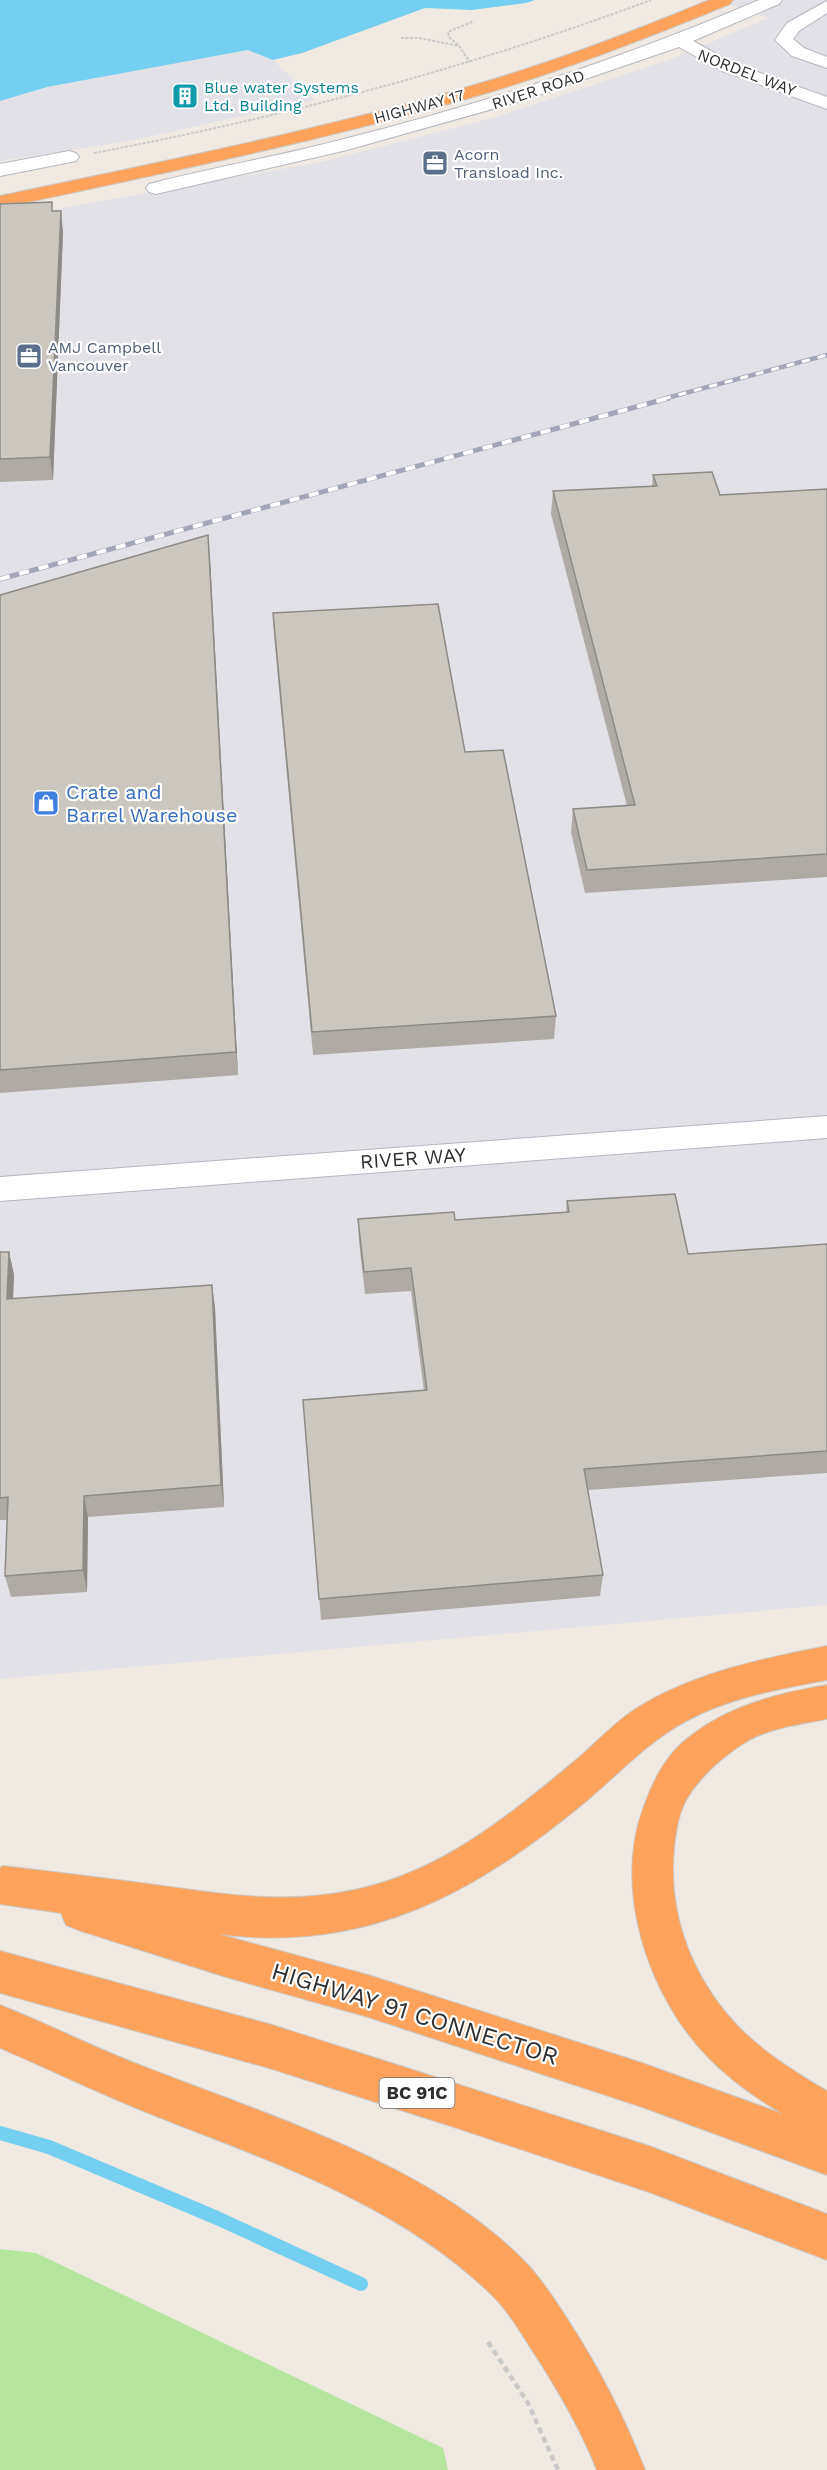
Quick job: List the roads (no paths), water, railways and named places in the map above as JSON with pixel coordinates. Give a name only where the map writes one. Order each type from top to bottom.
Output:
[{"type":"highway","name":"HIGHWAY 17","points":[[0,187],[212,143],[372,105],[513,64],[636,21],[687,0]]},
{"type":"highway","name":"HIGHWAY 17","points":[[0,202],[218,156],[400,112],[550,68],[660,27],[723,0]]},
{"type":"highway","points":[[2,1885],[242,1917],[291,1917],[335,1913],[381,1902],[423,1887],[466,1866],[513,1836],[592,1772],[635,1733],[675,1707],[739,1683],[827,1662]]},
{"type":"highway","points":[[827,1702],[794,1708],[752,1720],[730,1730],[695,1757],[670,1791],[662,1810],[655,1830],[651,1864],[656,1922],[668,1960],[689,1999],[711,2029],[732,2050],[801,2101],[827,2115]]},
{"type":"highway","name":"HIGHWAY 91 CONNECTOR","points":[[2,1885],[226,1957],[368,1996],[642,2085],[827,2153]]},
{"type":"highway","name":"BC 91C","points":[[0,1972],[269,2046],[460,2106],[649,2169],[827,2237]]},
{"type":"highway","points":[[0,2026],[140,2087],[267,2136],[346,2171],[411,2204],[455,2233],[510,2280],[530,2304],[582,2386],[621,2470]]},
{"type":"street","name":"RIVER ROAD","points":[[156,188],[392,132],[534,91],[681,40],[773,0]]},
{"type":"street","points":[[827,6],[793,27],[784,40],[798,52],[827,63]]},
{"type":"street","points":[[728,40],[729,27],[739,14]]},
{"type":"street","name":"NORDEL WAY","points":[[681,40],[703,44],[754,60],[827,87]]},
{"type":"street","name":"NORDEL WAY","points":[[681,40],[691,50],[730,67],[827,103]]},
{"type":"street","points":[[0,170],[69,157]]},
{"type":"street","name":"RIVER WAY","points":[[0,1189],[827,1127]]},
{"type":"water","points":[[0,0],[535,0],[472,10],[425,8],[302,53],[273,60],[248,50],[47,87],[0,101]]},
{"type":"waterway","points":[[0,2133],[49,2147],[217,2218],[361,2284]]},
{"type":"railway","points":[[663,399],[827,355]]},
{"type":"railway","points":[[0,579],[669,398]]},
{"type":"place","name":"Blue water Systems Ltd. Building","points":[[185,96]]},
{"type":"place","name":"Acorn Transload Inc.","points":[[435,163]]},
{"type":"place","name":"AMJ Campbell Vancouver","points":[[29,356]]},
{"type":"place","name":"Crate and Barrel Warehouse","points":[[46,803]]}]
